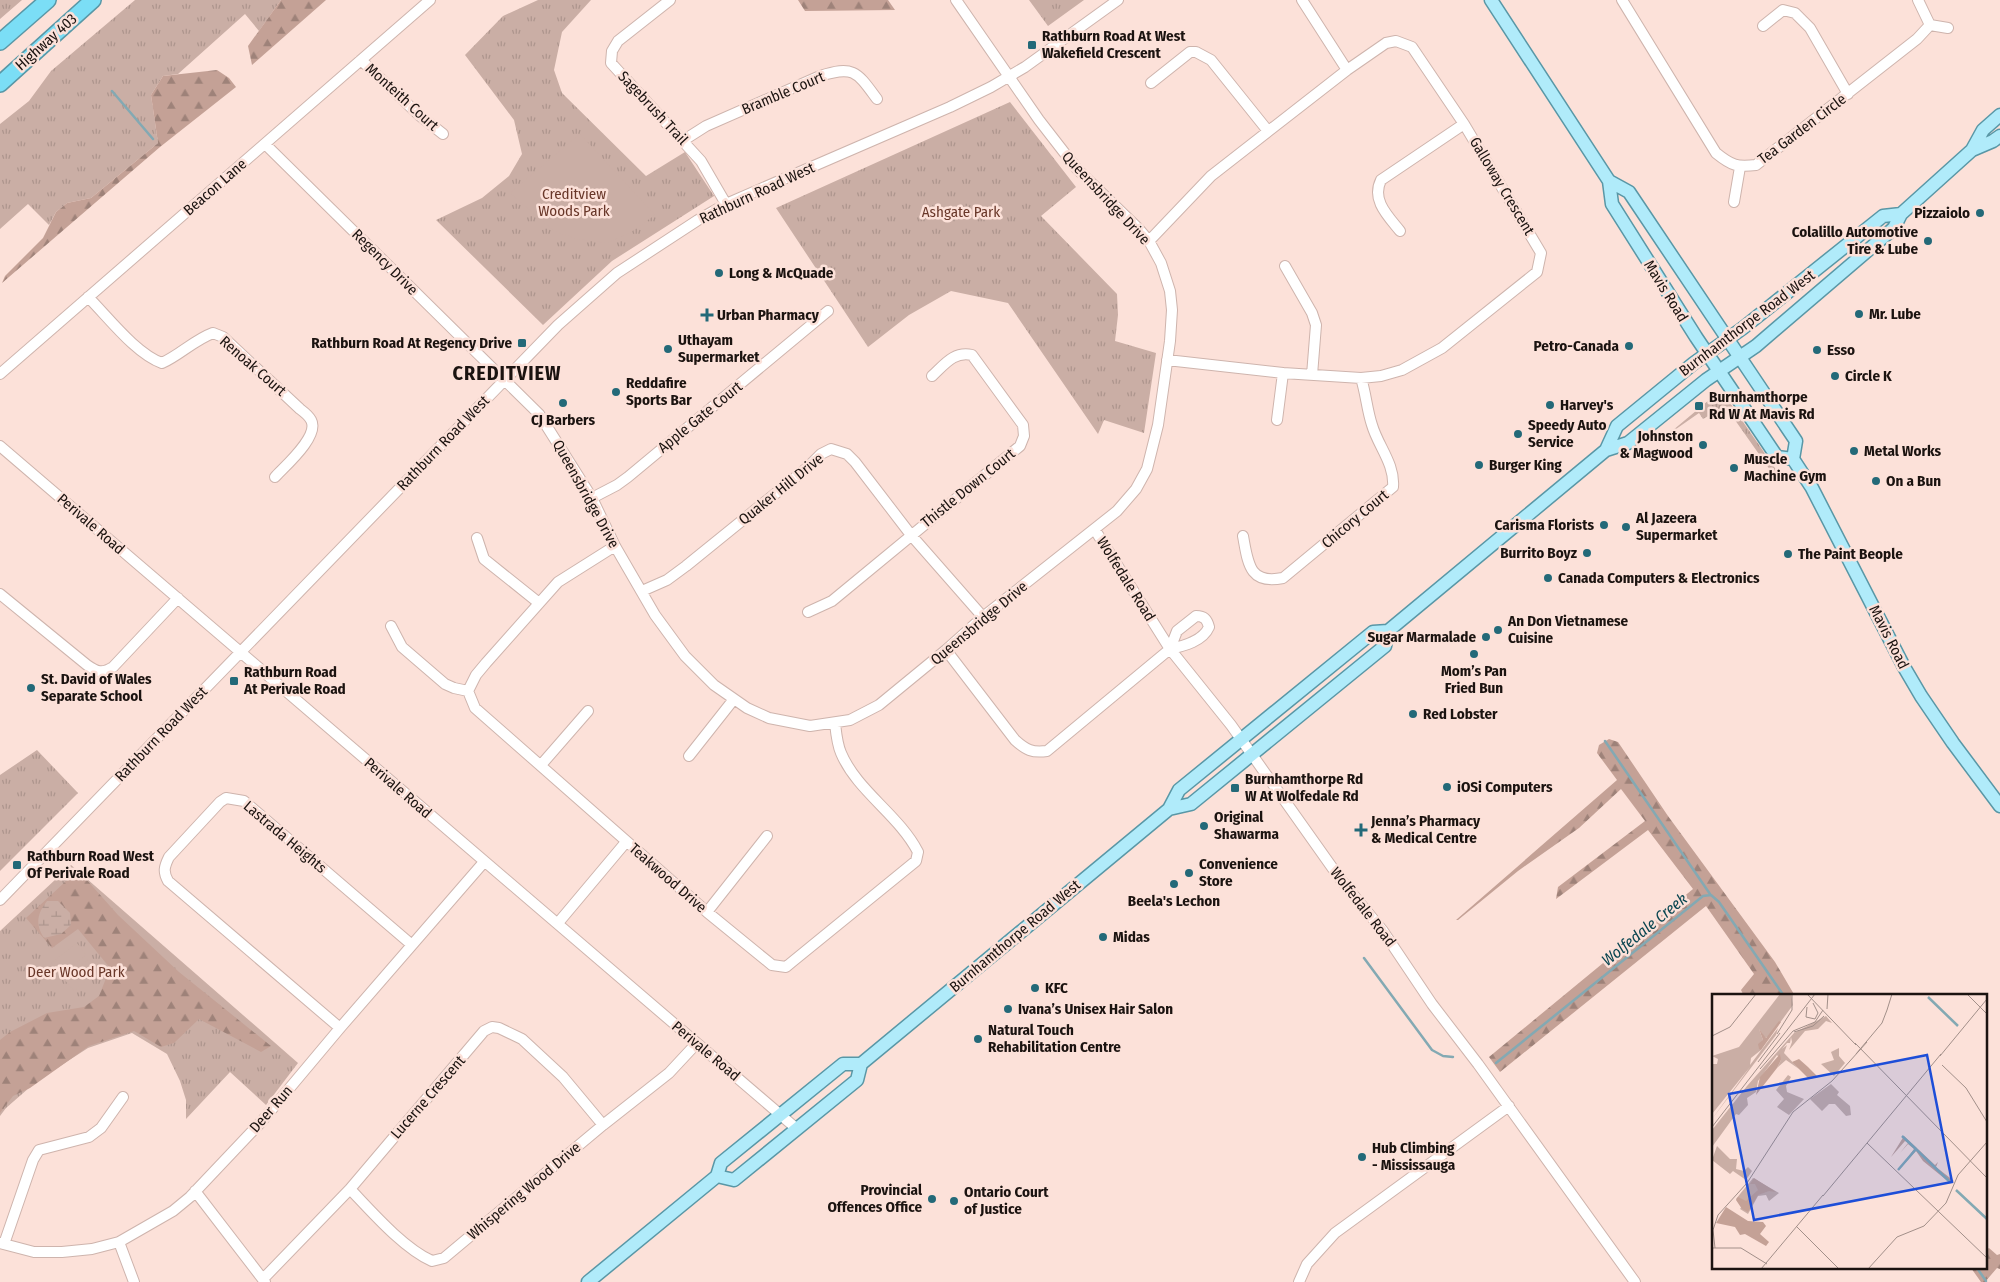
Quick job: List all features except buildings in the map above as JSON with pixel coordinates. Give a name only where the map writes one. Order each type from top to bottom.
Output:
[{"type":"highway","name":"Highway 403","points":[[0,42],[48,0]]},
{"type":"highway","name":"Highway 403","points":[[0,84],[93,0]]},
{"type":"main road","name":"Mavis Road","points":[[1491,0],[1609,181],[1612,204],[1707,354],[1777,457],[1793,459]]},
{"type":"main road","name":"Burnhamthorpe Road West","points":[[1972,150],[1983,130],[2000,115]]},
{"type":"main road","name":"Burnhamthorpe Road West","points":[[717,1176],[734,1180],[797,1129],[857,1080],[861,1064],[1169,809],[1179,790],[1373,632],[1388,631],[1606,450],[1628,443],[1719,371],[1756,346],[1894,228],[1901,214],[1972,150],[2000,136]]},
{"type":"main road","name":"Mavis Road","points":[[1609,181],[1629,192],[1796,441],[1793,459],[1812,488],[1920,696],[2000,806]]},
{"type":"main road","name":"Burnhamthorpe Road West","points":[[1606,450],[1616,426],[1883,216],[1901,214]]},
{"type":"main road","name":"Burnhamthorpe Road West","points":[[1169,809],[1191,804],[1252,755],[1385,646],[1388,631]]},
{"type":"main road","name":"Burnhamthorpe Road West","points":[[588,1282],[717,1176],[721,1163],[843,1064],[861,1064]]},
{"type":"street","name":"Beacon Lane","points":[[0,374],[430,0]]},
{"type":"street","name":"Sagebrush Trail","points":[[670,0],[618,41],[612,51],[611,64],[702,161],[726,204]]},
{"type":"street","name":"Queensbridge Drive","points":[[505,380],[539,414],[592,498],[615,546],[655,615],[685,656],[714,685],[747,708],[768,718],[810,726],[850,720],[879,705],[983,617],[1095,530],[1126,501],[1136,489],[1147,469],[1156,437],[1167,360],[1172,310],[1170,291],[1161,264],[1149,241],[1077,169],[1039,120],[956,0]]},
{"type":"street","name":"Rathburn Road West","points":[[0,900],[558,325],[617,273],[672,235],[726,204],[950,107],[1009,76],[1066,39],[1118,0]]},
{"type":"street","points":[[1302,0],[1347,70]]},
{"type":"street","name":"Tea Garden Circle","points":[[1622,0],[1716,153],[1728,163],[1740,167],[1756,165],[1917,39],[1930,25]]},
{"type":"street","points":[[1918,0],[1930,25],[1948,28]]},
{"type":"street","points":[[1763,26],[1783,10],[1795,13],[1810,28],[1848,94]]},
{"type":"street","name":"Galloway Crescent","points":[[1149,241],[1211,176],[1347,70],[1386,43],[1396,41],[1412,47],[1464,124],[1541,253],[1541,263],[1537,272],[1442,348],[1402,370],[1381,376],[1361,378],[1283,373],[1167,360]]},
{"type":"street","points":[[1151,83],[1190,52],[1196,52],[1210,60],[1268,131]]},
{"type":"street","name":"Monteith Court","points":[[361,60],[420,115],[444,134]]},
{"type":"street","name":"Bramble Court","points":[[684,140],[706,126],[820,76],[837,71],[848,70],[860,77],[877,99]]},
{"type":"street","points":[[1400,231],[1379,202],[1377,192],[1381,180],[1464,124]]},
{"type":"street","name":"Regency Drive","points":[[265,144],[505,380]]},
{"type":"street","points":[[1734,202],[1740,167]]},
{"type":"street","points":[[1285,266],[1312,313],[1316,325],[1312,375]]},
{"type":"street","name":"Renoak Court","points":[[88,297],[140,350],[152,359],[162,363],[213,333],[223,337],[300,409],[312,421],[313,428],[309,440],[275,477]]},
{"type":"street","name":"Apple Gate Court","points":[[592,498],[628,476],[828,311]]},
{"type":"street","name":"Thistle Down Court","points":[[911,535],[1020,446],[1024,436],[1023,424],[972,355],[963,353],[954,355],[932,376]]},
{"type":"street","points":[[1277,420],[1283,373]]},
{"type":"street","name":"Chicory Court","points":[[1243,536],[1248,560],[1254,574],[1263,580],[1283,578],[1393,487],[1394,476],[1378,444],[1371,424],[1361,378]]},
{"type":"street","name":"Perivale Road","points":[[0,446],[797,1129]]},
{"type":"street","name":"Quaker Hill Drive","points":[[642,591],[666,580],[686,566],[807,468],[821,454],[831,450],[847,454],[855,462],[911,535],[983,617]]},
{"type":"street","name":"Wolfedale Road","points":[[1095,530],[1170,649],[1241,740],[1341,880],[1383,931],[1432,1004],[1509,1106],[1635,1282]]},
{"type":"street","points":[[808,612],[832,601],[911,535]]},
{"type":"street","points":[[477,538],[484,559],[539,603]]},
{"type":"street","points":[[391,626],[402,647],[445,684],[468,691],[476,675],[558,582],[615,546]]},
{"type":"street","points":[[0,594],[97,672],[105,672],[113,667],[178,598]]},
{"type":"street","points":[[946,650],[1015,740],[1025,749],[1035,752],[1047,751],[1170,649]]},
{"type":"street","name":"Teakwood Drive","points":[[468,691],[474,708],[479,713],[541,765],[626,842],[767,963],[786,967],[916,861],[918,852],[912,839],[862,784],[845,761],[840,752],[835,723]]},
{"type":"street","points":[[689,756],[734,698]]},
{"type":"street","points":[[541,765],[588,711]]},
{"type":"street","name":"Lastrada Heights","points":[[340,1028],[168,881],[164,874],[169,857],[220,802],[226,798],[244,801],[412,945]]},
{"type":"street","points":[[707,912],[767,836]]},
{"type":"street","points":[[558,923],[626,842]]},
{"type":"street","name":"Deer Run","points":[[2,1244],[34,1252],[92,1249],[119,1242],[173,1212],[262,1121],[484,862]]},
{"type":"street","name":"Lucerne Crescent","points":[[264,1281],[350,1188],[484,1032],[492,1027],[505,1029],[522,1039],[563,1077],[603,1125]]},
{"type":"street","name":"Whispering Wood Drive","points":[[350,1188],[389,1228],[418,1254],[432,1261],[444,1258],[603,1125],[669,1073],[696,1044]]},
{"type":"street","points":[[2,1244],[33,1160],[39,1150],[94,1134],[101,1128],[123,1097]]},
{"type":"street","points":[[1298,1282],[1307,1264],[1335,1232],[1509,1106]]},
{"type":"street","points":[[195,1191],[264,1281]]},
{"type":"street","points":[[119,1242],[134,1282]]},
{"type":"green space","points":[[0,0],[22,0],[0,19]]},
{"type":"green space","points":[[135,0],[281,0],[259,31],[245,14],[178,74],[163,76],[151,95],[158,143],[91,198],[67,203],[56,212],[49,225],[28,204],[0,229],[0,124],[29,101],[51,71]]},
{"type":"green space","points":[[281,0],[326,0],[252,65],[248,46]]},
{"type":"green space","name":"Creditview Woods Park","points":[[538,0],[591,0],[562,32],[554,70],[562,93],[646,176],[685,152],[714,196],[612,261],[543,325],[436,220],[482,198],[509,176],[522,154],[514,120],[465,55],[503,16]]},
{"type":"green space","points":[[798,0],[888,0],[895,10],[805,11]]},
{"type":"green space","points":[[1029,0],[1084,0],[1048,26]]},
{"type":"green space","points":[[217,70],[229,78],[236,87],[160,147],[2,283],[5,276],[43,238],[56,212],[67,203],[91,198],[158,143],[151,95],[163,76]]},
{"type":"green space","name":"Ashgate Park","points":[[1010,102],[1076,187],[1041,216],[1117,294],[1118,315],[1115,341],[1156,353],[1144,433],[1104,420],[1098,434],[1008,303],[951,291],[909,315],[868,347],[776,208]]},
{"type":"green space","points":[[580,134],[655,215],[631,232],[607,243],[577,239],[554,231],[510,193]]},
{"type":"green space","points":[[1716,397],[1728,400],[1779,474],[1776,477],[1770,476],[1773,474],[1730,413],[1722,410],[1721,415],[1710,415],[1703,419],[1699,413],[1666,436],[1709,400]]},
{"type":"green space","points":[[1609,739],[1618,742],[1668,816],[1775,962],[1794,994],[1743,994],[1741,990],[1754,974],[1706,906],[1500,1072],[1489,1057],[1693,889],[1648,830],[1556,899],[1558,887],[1645,821],[1621,789],[1579,828],[1518,871],[1456,920],[1617,780],[1597,753],[1599,745]]},
{"type":"green space","points":[[37,750],[78,793],[0,871],[0,775]]},
{"type":"green space","name":"Deer Wood Park","points":[[71,865],[298,1063],[266,1105],[230,1072],[186,1119],[186,1100],[180,1081],[167,1054],[132,1033],[88,1048],[37,1081],[6,1108],[0,1116],[0,931]]},
{"type":"green space","points":[[78,870],[118,915],[179,972],[271,1046],[261,1052],[199,1019],[174,1043],[161,1047],[134,1031],[89,1046],[30,1088],[13,1096],[0,1113],[0,1040],[10,1032],[47,1013],[84,1007],[99,996],[110,968],[78,929],[52,948],[26,918]]},
{"type":"green space","points":[[47,901],[58,901],[70,913],[71,925],[61,934],[44,938],[39,928],[38,919]]},
{"type":"green space","points":[[77,943],[86,955],[61,975],[51,963]]},
{"type":"green space","points":[[89,959],[99,970],[74,991],[64,979]]},
{"type":"green space","points":[[1988,1249],[1997,1255],[2000,1254],[2000,1269],[1997,1268],[1985,1282],[1981,1282],[1972,1270],[1988,1270]]},
{"type":"waterway","points":[[112,91],[153,139]]},
{"type":"waterway","points":[[1605,741],[1710,894]]},
{"type":"waterway","name":"Wolfedale Creek","points":[[1496,1063],[1703,896],[1711,895],[1719,902],[1783,994]]},
{"type":"waterway","name":"Wolfedale Creek","points":[[1364,958],[1432,1050],[1443,1056],[1453,1057]]},
{"type":"waterway","name":"Wolfedale Creek","points":[[1978,1270],[1986,1281]]},
{"type":"place","name":"Rathburn Road At West Wakefield Crescent","points":[[1032,45]]},
{"type":"place","name":"Pizzaiolo","points":[[1980,213]]},
{"type":"place","name":"Colalillo Automotive Tire & Lube","points":[[1928,241]]},
{"type":"place","name":"Long & McQuade","points":[[719,273]]},
{"type":"place","name":"Mr. Lube","points":[[1859,314]]},
{"type":"place","name":"Urban Pharmacy","points":[[707,315]]},
{"type":"place","name":"Rathburn Road At Regency Drive","points":[[522,343]]},
{"type":"place","name":"Petro-Canada","points":[[1629,346]]},
{"type":"place","name":"Uthayam Supermarket","points":[[668,349]]},
{"type":"place","name":"Esso","points":[[1817,350]]},
{"type":"place","name":"Circle K","points":[[1835,376]]},
{"type":"place","name":"Reddafire Sports Bar","points":[[616,392]]},
{"type":"place","name":"CJ Barbers","points":[[563,403]]},
{"type":"place","name":"Harvey's","points":[[1550,405]]},
{"type":"place","name":"Burnhamthorpe Rd W At Mavis Rd","points":[[1699,406]]},
{"type":"place","name":"Speedy Auto Service","points":[[1518,434]]},
{"type":"place","name":"Johnston & Magwood","points":[[1703,445]]},
{"type":"place","name":"Metal Works","points":[[1854,451]]},
{"type":"place","name":"Burger King","points":[[1479,465]]},
{"type":"place","name":"Muscle Machine Gym","points":[[1734,468]]},
{"type":"place","name":"On a Bun","points":[[1876,481]]},
{"type":"place","name":"Carisma Florists","points":[[1604,525]]},
{"type":"place","name":"Al Jazeera Supermarket","points":[[1626,527]]},
{"type":"place","name":"Burrito Boyz","points":[[1587,553]]},
{"type":"place","name":"The Paint Beople","points":[[1788,554]]},
{"type":"place","name":"Canada Computers & Electronics","points":[[1548,578]]},
{"type":"place","name":"An Don Vietnamese Cuisine","points":[[1498,630]]},
{"type":"place","name":"Sugar Marmalade","points":[[1486,637]]},
{"type":"place","name":"Mom’s Pan Fried Bun","points":[[1474,654]]},
{"type":"place","name":"Rathburn Road At Perivale Road","points":[[234,681]]},
{"type":"place","name":"St. David of Wales Separate School","points":[[31,688]]},
{"type":"place","name":"Red Lobster","points":[[1413,714]]},
{"type":"place","name":"iOSi Computers","points":[[1447,787]]},
{"type":"place","name":"Burnhamthorpe Rd W At Wolfedale Rd","points":[[1235,788]]},
{"type":"place","name":"Original Shawarma","points":[[1204,826]]},
{"type":"place","name":"Jenna’s Pharmacy & Medical Centre","points":[[1361,830]]},
{"type":"place","name":"Rathburn Road West Of Perivale Road","points":[[17,865]]},
{"type":"place","name":"Convenience Store","points":[[1189,873]]},
{"type":"place","name":"Beela's Lechon","points":[[1174,884]]},
{"type":"place","name":"Midas","points":[[1103,937]]},
{"type":"place","name":"KFC","points":[[1035,988]]},
{"type":"place","name":"Ivana’s Unisex Hair Salon","points":[[1008,1009]]},
{"type":"place","name":"Natural Touch Rehabilitation Centre","points":[[978,1039]]},
{"type":"place","name":"Hub Climbing - Mississauga","points":[[1362,1157]]},
{"type":"place","name":"Provincial Offences Office","points":[[932,1199]]},
{"type":"place","name":"Ontario Court of Justice","points":[[954,1201]]},
{"type":"district","name":"CREDITVIEW","points":[[507,373]]}]
